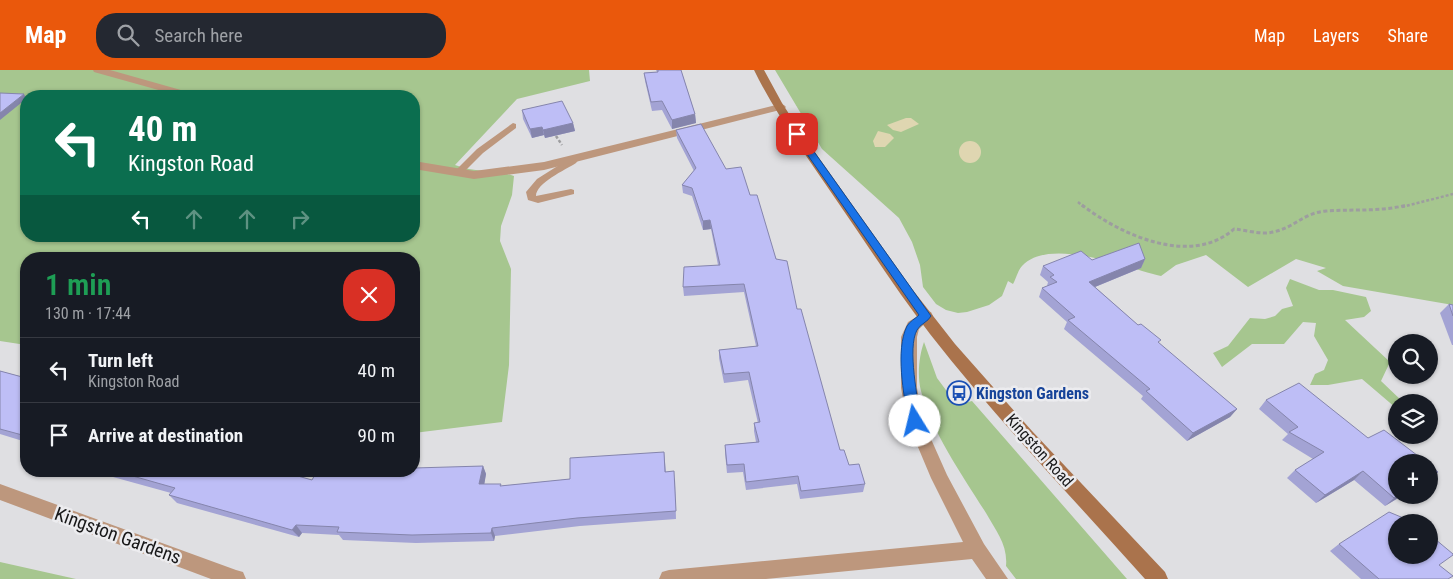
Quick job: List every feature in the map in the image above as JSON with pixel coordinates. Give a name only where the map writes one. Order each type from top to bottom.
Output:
[{"type":"main road","name":"Kingston Road","points":[[759,70],[780,107],[869,239],[948,346],[1042,453],[1158,579]]},
{"type":"street","points":[[98,70],[170,90]]},
{"type":"street","points":[[420,166],[458,174],[474,175],[544,166],[780,107]]},
{"type":"street","points":[[926,316],[913,326],[909,337],[909,388],[915,421],[940,478],[977,550],[998,579]]},
{"type":"street","name":"Kingston Gardens","points":[[0,492],[236,579]]},
{"type":"street","points":[[669,579],[977,550]]},
{"type":"lane","points":[[458,174],[480,151],[513,126]]},
{"type":"lane","points":[[571,192],[538,200],[531,198],[530,192],[540,181],[575,158]]},
{"type":"path","points":[[1078,202],[1097,216],[1134,236],[1158,242],[1192,245],[1216,242],[1227,236],[1234,228],[1271,233],[1291,226],[1306,215],[1325,211],[1388,210],[1453,194]]},
{"type":"green space","points":[[0,70],[589,70],[590,81],[517,99],[455,165],[514,176],[512,195],[501,226],[500,241],[511,269],[509,365],[502,422],[420,432],[420,252],[20,252],[20,344],[0,341]]},
{"type":"green space","points":[[775,70],[1453,70],[1453,305],[1343,286],[1317,271],[1326,268],[1296,259],[1248,287],[1206,255],[1176,265],[1161,276],[1089,257],[1051,254],[1035,257],[1022,266],[1013,284],[1008,281],[1002,296],[989,305],[967,312],[958,313],[946,310],[936,304],[923,287],[920,265],[912,242],[899,218],[822,149]]},
{"type":"green space","points":[[1290,279],[1319,290],[1333,290],[1366,297],[1371,311],[1364,317],[1345,320],[1388,360],[1388,366],[1381,381],[1395,394],[1388,394],[1388,401],[1362,379],[1328,385],[1310,385],[1315,374],[1324,370],[1328,360],[1314,336],[1316,323],[1303,322],[1284,344],[1252,344],[1222,367],[1213,353],[1228,346],[1250,318],[1265,319],[1275,316],[1282,309],[1293,306],[1286,288]]},
{"type":"green space","points":[[924,342],[937,378],[957,405],[972,401],[1127,579],[1016,579],[1006,566],[1005,551],[997,532],[949,454],[932,422],[920,385],[920,360]]},
{"type":"green space","points":[[0,562],[76,579],[0,579]]},
{"type":"sand","points":[[911,118],[919,124],[901,132],[893,130],[887,125]]},
{"type":"sand","points":[[878,131],[890,134],[894,138],[885,147],[875,147],[873,141]]},
{"type":"sand","points":[[970,141],[980,148],[981,152],[974,162],[970,163],[960,156],[959,152],[966,142]]},
{"type":"building","points":[[658,70],[681,70],[695,114],[672,120],[662,101],[651,102],[644,73],[658,72]]},
{"type":"building","points":[[0,93],[20,94],[20,97],[0,113]]},
{"type":"building","points":[[562,101],[573,123],[543,130],[542,127],[530,129],[522,110]]},
{"type":"building","points":[[701,124],[726,169],[741,167],[750,195],[757,195],[776,259],[787,261],[797,309],[801,309],[840,450],[844,450],[849,465],[859,464],[865,484],[801,491],[798,476],[746,482],[744,464],[727,465],[725,445],[759,442],[754,423],[760,422],[749,372],[724,374],[719,350],[758,346],[744,284],[683,287],[684,267],[720,265],[710,220],[703,221],[692,188],[682,185],[696,168],[676,130]]},
{"type":"building","points":[[1139,243],[1145,259],[1089,282],[1138,325],[1141,324],[1161,340],[1158,342],[1237,409],[1193,433],[1146,391],[1150,389],[1068,320],[1075,317],[1042,288],[1057,282],[1050,277],[1054,275],[1043,266],[1081,251],[1092,260]]},
{"type":"building","points":[[1449,304],[1453,305],[1453,316]]},
{"type":"building","points":[[0,371],[20,376],[20,434],[0,429]]},
{"type":"building","points":[[1299,383],[1368,438],[1384,430],[1388,433],[1388,444],[1402,444],[1416,454],[1388,454],[1388,493],[1363,471],[1325,495],[1295,470],[1324,452],[1289,432],[1298,427],[1266,400]]},
{"type":"building","points":[[664,452],[665,472],[674,471],[676,511],[577,518],[492,528],[491,533],[412,535],[337,532],[339,527],[296,525],[292,530],[169,495],[175,488],[136,477],[301,477],[312,480],[314,477],[420,477],[420,468],[483,466],[479,484],[501,484],[500,486],[570,479],[570,458]]},
{"type":"building","points":[[1389,512],[1394,514],[1388,514],[1388,564],[1438,564],[1438,542],[1453,554],[1439,565],[1453,576],[1448,579],[1379,579],[1339,544]]},
{"type":"place","name":"Kingston Gardens","points":[[959,393]]},
{"type":"route","points":[[797,134],[869,239],[926,316],[913,326],[909,337],[909,388],[915,421]]}]
